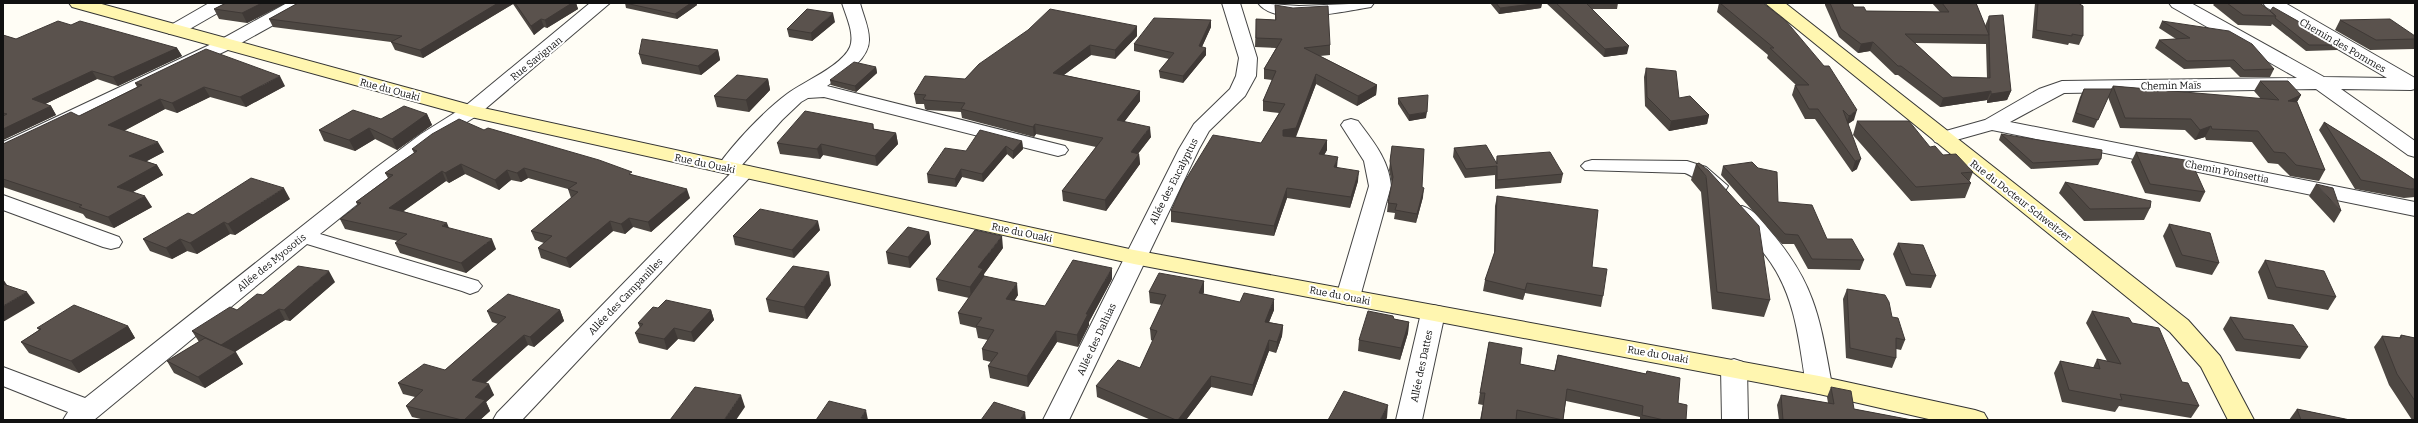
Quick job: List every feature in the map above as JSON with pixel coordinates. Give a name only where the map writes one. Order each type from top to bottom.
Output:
[{"type":"street","name":"Rue du Ouaki","points":[[78,3],[471,111],[1134,257],[1734,368],[1819,385],[1926,415],[1975,420]]},
{"type":"street","points":[[175,30],[222,3]]},
{"type":"street","points":[[3,150],[226,44],[300,3]]},
{"type":"street","name":"Rue Savignan","points":[[471,111],[591,13],[601,3]]},
{"type":"street","name":"Allée des Campanilles","points":[[506,420],[736,169],[790,102],[852,58],[860,48],[860,36],[851,3]]},
{"type":"street","name":"Allée des Eucalyptus","points":[[1134,257],[1188,149],[1201,128],[1238,92],[1246,76],[1248,58],[1231,3]]},
{"type":"street","points":[[1267,3],[1278,9],[1318,10],[1365,3]]},
{"type":"street","name":"Rue du Docteur Schweitzer","points":[[1774,3],[2179,326],[2211,362],[2241,420]]},
{"type":"street","points":[[2178,3],[2320,83],[2415,151]]},
{"type":"street","name":"Chemin des Pommes","points":[[2272,3],[2386,70],[2414,80]]},
{"type":"street","name":"Chemin Maïs","points":[[1942,138],[1992,124],[2046,92],[2062,87],[2414,80]]},
{"type":"street","points":[[804,93],[824,91],[1058,150]]},
{"type":"street","name":"Allée des Myosotis","points":[[83,415],[416,147],[471,111]]},
{"type":"street","name":"Chemin Poinsettia","points":[[1992,124],[2415,209]]},
{"type":"street","points":[[1348,297],[1380,186],[1380,174],[1376,161],[1351,125]]},
{"type":"street","points":[[1592,166],[1680,167],[1699,171],[1710,178],[1746,216],[1784,264],[1798,290],[1807,317],[1819,385]]},
{"type":"street","points":[[3,202],[111,242]]},
{"type":"street","points":[[304,236],[470,286]]},
{"type":"street","name":"Allée des Dalhias","points":[[1056,420],[1134,257]]},
{"type":"street","name":"Allée des Dattes","points":[[1409,420],[1433,313]]},
{"type":"street","points":[[1734,368],[1735,420]]},
{"type":"street","points":[[3,376],[83,415]]},
{"type":"building","points":[[226,3],[262,3],[242,13],[214,9]]},
{"type":"building","points":[[298,3],[498,3],[420,50],[391,42],[402,36],[269,19]]},
{"type":"building","points":[[515,3],[572,3],[545,20],[541,19],[531,26]]},
{"type":"building","points":[[625,3],[691,3],[675,14]]},
{"type":"building","points":[[1496,3],[1541,3],[1500,8]]},
{"type":"building","points":[[1556,3],[1586,3],[1629,46],[1605,49]]},
{"type":"building","points":[[1720,3],[1763,3],[1786,21],[1824,66],[1829,66],[1857,110],[1849,116],[1843,110],[1861,159],[1855,161],[1818,109],[1809,109],[1795,85],[1809,85],[1770,48],[1774,48]]},
{"type":"building","points":[[1830,3],[1852,3],[1854,7],[1864,7],[1866,11],[1949,12],[1942,3],[1976,3],[1989,35],[1989,16],[2003,15],[2011,91],[1991,94],[1991,91],[1943,98],[1901,66],[1898,66],[1873,42],[1861,44],[1841,29]],"holes":[[[1905,34],[1989,35],[1990,78],[1952,77]]]},
{"type":"building","points":[[2038,3],[2078,3],[2083,6],[2083,36],[2072,34],[2072,36],[2036,30]]},
{"type":"building","points":[[2227,3],[2260,3],[2276,16],[2243,15]]},
{"type":"building","points":[[1275,5],[1293,8],[1328,6],[1330,45],[1304,48],[1377,85],[1358,96],[1316,74],[1296,128],[1283,130],[1283,136],[1327,140],[1319,154],[1338,157],[1334,167],[1359,171],[1351,197],[1287,188],[1274,226],[1171,211],[1183,184],[1213,135],[1261,143],[1285,104],[1263,101],[1276,71],[1264,69],[1282,39],[1256,38],[1256,19],[1276,20]]},
{"type":"building","points":[[2273,7],[2340,45],[2309,45],[2275,18],[2276,16],[2270,11]]},
{"type":"building","points":[[807,9],[833,13],[811,33],[787,29]]},
{"type":"building","points":[[1050,9],[1137,26],[1115,50],[1090,45],[1053,73],[1140,91],[1117,120],[1150,127],[1131,152],[1139,154],[1105,200],[1062,191],[1103,138],[1035,124],[1033,127],[961,109],[965,103],[925,100],[923,99],[926,95],[914,94],[925,76],[965,79],[979,64],[1028,30]]},
{"type":"building","points":[[1154,18],[1211,20],[1199,46],[1206,48],[1183,76],[1159,71],[1174,53],[1134,44]]},
{"type":"building","points":[[2390,19],[2415,36],[2415,39],[2376,40],[2340,20]]},
{"type":"building","points":[[58,21],[71,25],[80,21],[177,48],[113,77],[92,71],[32,99],[51,106],[3,129],[3,116],[7,114],[3,113],[3,35],[16,39]]},
{"type":"building","points":[[2162,21],[2229,31],[2252,44],[2274,69],[2244,70],[2234,60],[2187,61],[2159,40],[2190,38]]},
{"type":"building","points":[[642,39],[718,50],[698,66],[639,54]]},
{"type":"building","points":[[206,49],[280,76],[240,97],[204,87],[172,103],[160,99],[108,125],[158,142],[129,156],[157,165],[117,187],[145,196],[108,217],[79,207],[82,205],[3,179],[3,144],[71,112],[79,116],[142,85],[135,83]]},
{"type":"building","points":[[854,62],[876,67],[855,86],[830,80]]},
{"type":"building","points":[[1646,68],[1676,71],[1679,98],[1690,96],[1709,115],[1671,121],[1647,97]]},
{"type":"building","points":[[737,75],[768,79],[746,100],[714,96]]},
{"type":"building","points":[[2260,81],[2288,81],[2301,95],[2288,101],[2297,102],[2325,170],[2296,165],[2285,153],[2274,152],[2258,131],[2212,129],[2211,126],[2200,130],[2191,119],[2125,118],[2113,86],[2279,100]]},
{"type":"building","points":[[2084,89],[2112,89],[2098,120],[2076,113]]},
{"type":"building","points":[[1428,95],[1427,112],[1409,115],[1398,98]]},
{"type":"building","points":[[404,106],[427,114],[392,139],[369,128],[349,140],[319,130],[353,110],[381,119]]},
{"type":"building","points":[[805,111],[873,124],[873,129],[896,133],[875,156],[821,144],[817,149],[777,143]]},
{"type":"building","points":[[459,119],[484,130],[488,128],[599,160],[632,172],[629,174],[687,189],[648,222],[629,218],[621,224],[610,221],[566,258],[538,248],[552,236],[531,231],[578,192],[568,189],[577,183],[524,168],[517,173],[507,170],[495,180],[461,164],[445,173],[442,171],[389,208],[447,223],[442,226],[492,239],[461,263],[395,243],[407,234],[340,219],[361,203],[356,202],[393,175],[385,173],[417,151],[412,149],[432,134]]},
{"type":"building","points":[[1857,121],[1909,121],[1930,147],[1935,146],[1943,155],[1956,154],[1973,172],[1961,173],[1971,183],[1916,187]]},
{"type":"building","points":[[2324,122],[2415,180],[2415,189],[2361,180]]},
{"type":"building","points":[[980,130],[1022,141],[1013,151],[1006,146],[982,174],[961,169],[955,179],[927,174],[945,148],[966,151]]},
{"type":"building","points":[[2001,134],[2102,150],[2101,159],[2033,163]]},
{"type":"building","points":[[1486,145],[1497,164],[1497,156],[1550,152],[1563,174],[1497,180],[1497,166],[1466,169],[1454,148]]},
{"type":"building","points":[[1392,146],[1424,149],[1422,187],[1424,188],[1417,214],[1395,210],[1397,204],[1388,203],[1393,177],[1390,161]]},
{"type":"building","points":[[2136,152],[2191,161],[2205,192],[2150,184]]},
{"type":"building","points":[[1752,162],[1758,168],[1777,172],[1778,202],[1812,205],[1827,239],[1852,239],[1864,260],[1812,259],[1798,235],[1785,234],[1723,166]]},
{"type":"building","points":[[1699,163],[1708,170],[1759,226],[1770,300],[1717,292],[1706,176],[1696,164]]},
{"type":"building","points":[[251,178],[284,188],[228,224],[224,222],[190,243],[180,239],[166,248],[143,239],[188,213],[193,215]]},
{"type":"building","points":[[2065,182],[2151,201],[2150,208],[2090,209]]},
{"type":"building","points":[[2316,184],[2333,188],[2341,211]]},
{"type":"building","points":[[1497,196],[1598,210],[1592,267],[1607,269],[1603,296],[1527,283],[1525,290],[1485,280],[1495,251]]},
{"type":"building","points":[[760,209],[818,221],[792,250],[733,236]]},
{"type":"building","points":[[2169,224],[2210,233],[2219,263],[2182,255]]},
{"type":"building","points":[[908,227],[929,232],[908,257],[886,252]]},
{"type":"building","points":[[975,230],[1002,236],[978,267],[983,269],[970,287],[936,279]]},
{"type":"building","points":[[1898,243],[1923,245],[1936,276],[1911,274]]},
{"type":"building","points":[[1073,260],[1112,268],[1086,314],[1088,314],[1077,335],[1056,331],[1027,376],[988,366],[998,353],[982,349],[994,330],[976,326],[982,318],[958,313],[984,276],[1017,283],[1006,299],[1045,306]]},
{"type":"building","points":[[2265,260],[2324,271],[2336,297],[2276,287]]},
{"type":"building","points":[[298,266],[329,271],[284,310],[279,309],[221,345],[192,331],[230,307],[237,310],[257,294],[263,295]]},
{"type":"building","points":[[793,266],[829,272],[804,307],[766,299]]},
{"type":"building","points":[[1159,273],[1204,281],[1199,293],[1240,302],[1244,293],[1274,299],[1265,322],[1283,325],[1277,342],[1269,340],[1253,385],[1211,376],[1178,420],[1096,386],[1118,360],[1140,368],[1157,331],[1150,329],[1166,295],[1149,292]]},
{"type":"building","points":[[3,284],[27,292],[3,306]]},
{"type":"building","points":[[1847,289],[1885,295],[1889,302],[1892,317],[1898,318],[1905,340],[1896,338],[1896,358],[1850,348]]},
{"type":"building","points":[[508,294],[560,310],[530,337],[524,335],[472,380],[489,384],[475,397],[485,400],[464,420],[406,406],[423,390],[398,383],[424,364],[445,370],[506,317],[487,311]]},
{"type":"building","points":[[666,300],[711,310],[691,332],[674,328],[664,339],[635,333],[643,324],[638,323],[653,307],[658,308]]},
{"type":"building","points":[[74,305],[128,326],[71,361],[21,342],[41,329],[37,328]]},
{"type":"building","points":[[1368,311],[1393,316],[1394,319],[1409,322],[1401,348],[1359,340]]},
{"type":"building","points":[[2092,311],[2129,318],[2132,323],[2159,328],[2182,382],[2188,383],[2199,406],[2120,394],[2122,400],[2069,390],[2060,361],[2100,369],[2097,359],[2121,364]]},
{"type":"building","points":[[2230,317],[2293,325],[2308,347],[2244,339]]},
{"type":"building","points":[[2401,335],[2415,338],[2415,401],[2397,374],[2382,336],[2401,338]]},
{"type":"building","points":[[205,338],[236,352],[198,377],[167,361]]},
{"type":"building","points":[[1489,342],[1522,348],[1520,364],[1555,371],[1558,355],[1646,374],[1647,371],[1680,378],[1678,403],[1687,405],[1686,420],[1664,420],[1642,415],[1643,406],[1567,389],[1563,420],[1517,410],[1516,420],[1481,420],[1485,393],[1480,393]]},
{"type":"building","points":[[695,387],[741,395],[724,420],[670,420]]},
{"type":"building","points":[[1831,387],[1851,391],[1854,409],[1912,420],[1783,420],[1781,395],[1834,404]]},
{"type":"building","points":[[1344,391],[1388,405],[1380,420],[1328,420]]},
{"type":"building","points":[[829,401],[866,410],[861,418],[870,420],[816,420]]},
{"type":"building","points":[[994,402],[1025,412],[1020,420],[981,420]]},
{"type":"building","points":[[2297,409],[2350,420],[2301,420]]}]
